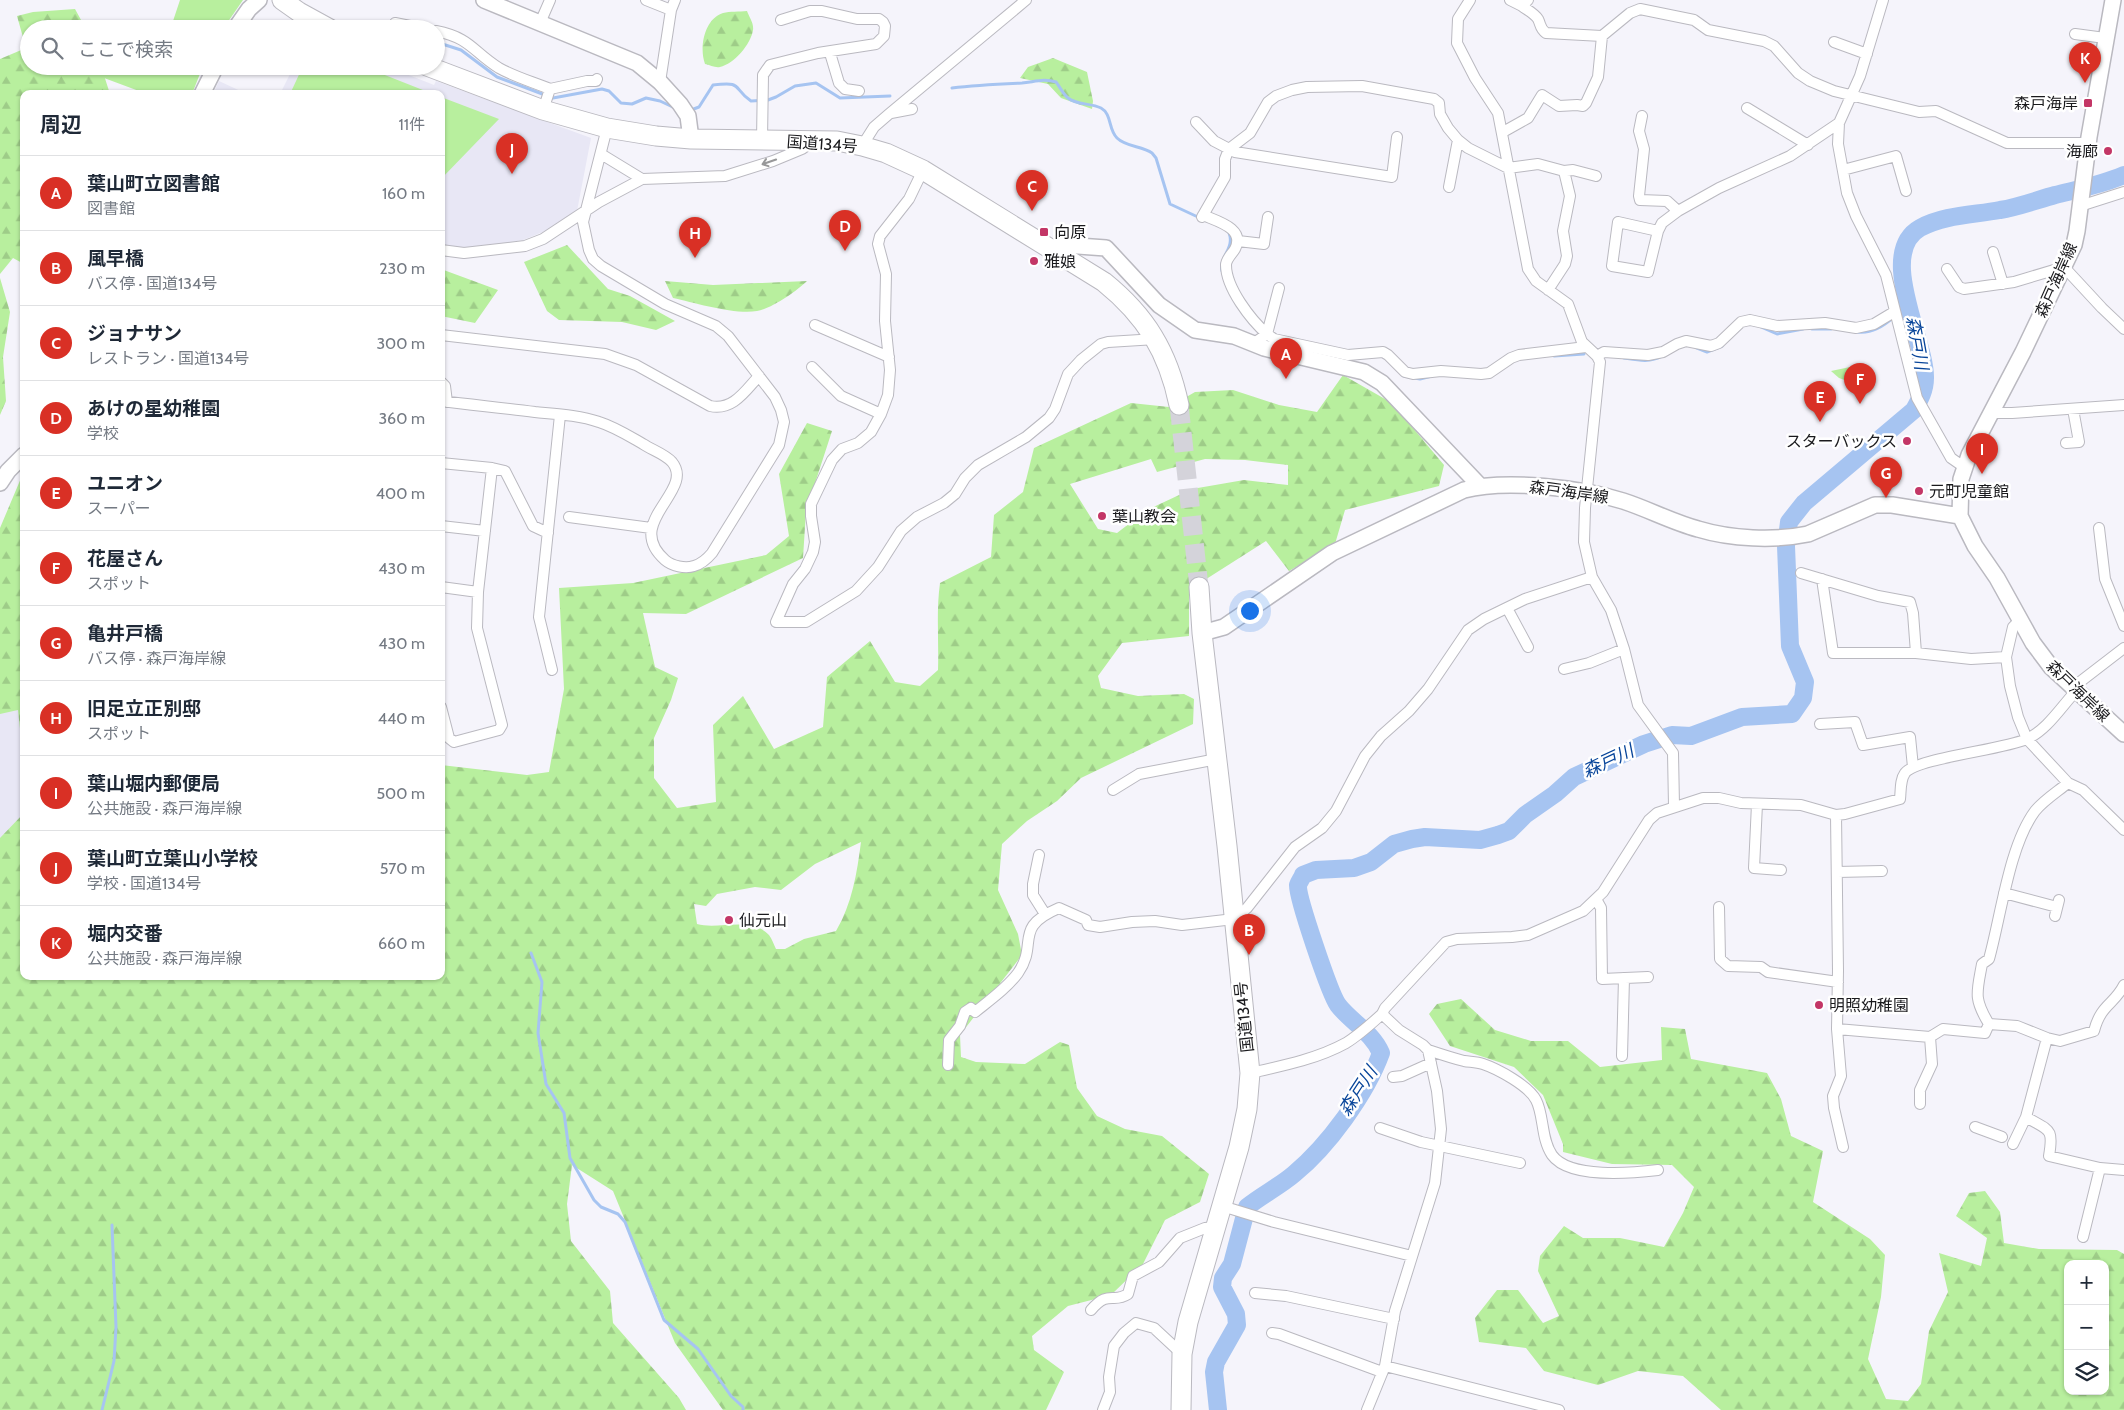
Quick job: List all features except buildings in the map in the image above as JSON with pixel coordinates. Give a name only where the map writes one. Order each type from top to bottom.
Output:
[{"type":"highway","points":[[282,0],[314,20]]},
{"type":"highway","name":"国道134号","points":[[445,71],[547,98],[607,128],[656,136],[691,139],[837,142],[862,146],[886,153],[923,170],[1104,282],[1122,296],[1139,315],[1156,339],[1170,370],[1179,404]]},
{"type":"highway","name":"国道134号","points":[[1181,1410],[1182,1354],[1188,1322],[1244,1128],[1250,1073],[1202,633],[1199,587]]},
{"type":"main road","points":[[240,20],[259,0]]},
{"type":"main road","points":[[484,0],[636,64],[660,82],[680,104],[688,116],[691,139]]},
{"type":"main road","name":"森戸海岸線","points":[[2113,0],[2087,151],[2074,245],[1964,467],[1960,489],[1960,516],[1975,546],[1997,578],[2033,643],[2051,667],[2124,734]]},
{"type":"main road","points":[[204,90],[212,75]]},
{"type":"main road","points":[[1050,249],[1064,244],[1106,248],[1159,305],[1195,330],[1261,338],[1264,348],[1364,372],[1374,377],[1382,383],[1480,486]]},
{"type":"main road","points":[[0,483],[8,471],[20,459]]},
{"type":"main road","name":"森戸海岸線","points":[[1202,633],[1224,627],[1332,553],[1464,490],[1480,486],[1500,484],[1586,492],[1625,501],[1698,529],[1747,538],[1798,536],[1814,532],[1875,505],[1892,505],[1960,516]]},
{"type":"street","points":[[540,23],[550,0]]},
{"type":"street","points":[[646,0],[671,10]]},
{"type":"street","points":[[660,82],[671,10],[675,0]]},
{"type":"street","points":[[862,146],[874,127],[1026,0]]},
{"type":"street","points":[[1470,0],[1458,19],[1457,43],[1475,78],[1498,113],[1528,269],[1536,281],[1568,304],[1579,336],[1586,347],[1597,356],[1601,366],[1586,492],[1584,542],[1592,577],[1610,610],[1624,649],[1638,705],[1671,750],[1675,763],[1674,806]]},
{"type":"street","points":[[1510,0],[1525,3],[1538,20],[1541,30],[1546,34],[1602,36],[1630,13],[1640,9],[1694,20],[1708,30],[1764,41],[1774,46],[1798,74],[1810,81],[1851,96],[1919,112],[1936,111],[2007,143],[2066,144],[2074,149],[2087,151]]},
{"type":"street","points":[[1883,0],[1867,54],[1839,123],[1838,144],[1847,193],[1856,216],[1886,275],[1917,398],[1951,458],[1964,467]]},
{"type":"street","points":[[762,140],[763,75],[770,65],[818,53],[830,53],[876,44],[884,36],[883,22],[879,19],[857,19],[810,11],[781,20]]},
{"type":"street","points":[[445,33],[458,36],[467,41],[497,66],[547,98],[586,81],[596,82],[597,80]]},
{"type":"street","points":[[2075,34],[2105,38]]},
{"type":"street","points":[[1503,132],[1528,118],[1542,95],[1559,106],[1577,104],[1583,106],[1598,77],[1602,36]]},
{"type":"street","points":[[1834,42],[1867,54]]},
{"type":"street","points":[[830,53],[839,83],[844,89],[858,91]]},
{"type":"street","points":[[1238,241],[1234,231],[1229,226],[1202,216],[1226,177],[1225,159],[1229,149],[1250,133],[1259,121],[1268,102],[1276,96],[1307,87],[1362,86],[1434,99],[1438,103],[1444,121],[1458,140],[1468,148],[1508,168],[1538,164],[1564,171],[1573,170],[1596,176]]},
{"type":"street","points":[[1747,108],[1808,145]]},
{"type":"street","points":[[889,114],[912,109]]},
{"type":"street","points":[[1642,116],[1639,131],[1644,149],[1640,200],[1667,201],[1678,211]]},
{"type":"street","points":[[1196,122],[1214,140],[1235,152],[1392,177],[1397,137]]},
{"type":"street","points":[[1658,230],[1618,222],[1612,266],[1648,272],[1658,230],[1662,223],[1678,211],[1719,188],[1790,156],[1839,123]]},
{"type":"street","points":[[445,402],[582,418],[612,427],[671,462],[676,473],[675,486],[655,517],[651,528],[654,546],[658,554],[668,562],[680,567],[693,566],[704,561],[712,553],[773,456],[782,435],[784,422],[781,410],[775,397],[728,336],[716,326],[664,304],[601,266],[593,259],[582,222],[607,128]]},
{"type":"street","points":[[1449,187],[1458,140]]},
{"type":"street","points":[[445,251],[464,253],[525,246],[544,239],[584,214],[599,202],[642,179],[734,174],[802,149],[812,141]]},
{"type":"street","points":[[601,154],[642,179]]},
{"type":"street","points":[[1843,170],[1896,156],[1906,191]]},
{"type":"street","points":[[923,170],[909,198],[880,236],[878,244],[886,274],[885,321],[890,370],[888,395],[881,414],[871,432],[858,443],[842,449],[832,460],[811,504],[815,542],[813,552],[805,569],[793,584],[776,622],[806,622],[856,591],[878,567],[901,531],[917,517],[944,503],[954,494],[964,478],[978,464],[1026,436],[1049,418],[1055,409],[1068,374],[1101,344],[1156,339]]},
{"type":"street","points":[[1548,290],[1565,264],[1567,256],[1563,231],[1570,196],[1564,171]]},
{"type":"street","points":[[2080,206],[2124,192]]},
{"type":"street","points":[[1238,241],[1264,244],[1268,217]]},
{"type":"street","points":[[1238,241],[1226,262],[1227,272],[1237,299],[1256,324],[1261,338]]},
{"type":"street","points":[[1993,252],[2003,284]]},
{"type":"street","points":[[1947,269],[1959,287],[1964,289],[2003,284],[2064,267],[2102,308],[2124,328]]},
{"type":"street","points":[[1261,338],[1279,288]]},
{"type":"street","points":[[1597,356],[1604,352],[1656,354],[1686,341],[1711,346],[1719,342],[1741,322],[1750,320],[1777,326],[1825,323],[1856,328],[1895,316]]},
{"type":"street","points":[[815,325],[889,357]]},
{"type":"street","points":[[445,335],[605,354],[636,365],[710,406],[719,408],[735,402],[759,376]]},
{"type":"street","points":[[1261,338],[1274,339],[1348,355],[1383,352],[1404,372],[1413,374],[1441,370],[1489,373],[1511,358],[1520,355],[1586,347]]},
{"type":"street","points":[[812,367],[842,396],[881,414]]},
{"type":"street","points":[[1991,413],[2124,405]]},
{"type":"street","points":[[2066,443],[2079,442],[2073,409]]},
{"type":"street","points":[[552,670],[539,617],[560,414]]},
{"type":"street","points":[[445,463],[492,468],[505,472],[533,526],[548,533]]},
{"type":"street","points":[[445,723],[449,738],[454,742],[500,730],[502,725],[477,628],[478,592],[492,468]]},
{"type":"street","points":[[569,517],[651,528]]},
{"type":"street","points":[[445,526],[485,531]]},
{"type":"street","points":[[2099,528],[2105,579],[2124,626]]},
{"type":"street","points":[[1801,573],[1878,596],[1910,602],[1913,613],[1916,653]]},
{"type":"street","points":[[948,1065],[948,1040],[960,1026],[965,1012],[971,1008],[975,1012],[1019,972],[1024,961],[1029,934],[1034,923],[1044,914],[1059,908],[1086,920],[1088,925],[1100,927],[1132,922],[1155,921],[1182,925],[1234,919],[1248,908],[1295,847],[1322,828],[1336,811],[1364,756],[1381,736],[1409,711],[1428,689],[1468,630],[1484,619],[1525,599],[1592,577]]},
{"type":"street","points":[[1822,579],[1833,653],[1916,653],[1971,659],[2006,658]]},
{"type":"street","points":[[445,588],[478,592]]},
{"type":"street","points":[[1507,608],[1528,647]]},
{"type":"street","points":[[2020,620],[2013,627],[2006,658],[2010,686],[2018,718],[2027,739],[2068,783],[2083,790],[2124,830]]},
{"type":"street","points":[[1250,1073],[1308,1058],[1344,1044],[1358,1035],[1382,1014],[1385,1008],[1446,942],[1457,939],[1528,935],[1583,911],[1603,892],[1649,820],[1657,813],[1703,798],[1720,798],[1741,803],[1801,805],[1836,815],[1900,799],[1901,782],[1905,773],[1912,767],[1957,755],[2008,746],[2027,739],[2042,728],[2074,689],[2124,648]]},
{"type":"street","points":[[1564,669],[1589,663],[1624,649]]},
{"type":"street","points":[[1820,724],[1855,722],[1862,745],[1910,737],[1912,767]]},
{"type":"street","points":[[1113,790],[1139,774],[1217,760]]},
{"type":"street","points":[[1989,1024],[1979,1008],[1976,997],[1982,964],[1989,959],[2013,862],[2027,824],[2036,810],[2068,783]]},
{"type":"street","points":[[1757,804],[1754,868],[1781,870]]},
{"type":"street","points":[[1836,815],[1837,1029],[1841,1076],[1833,1096],[1843,1147]]},
{"type":"street","points":[[1039,855],[1033,884],[1033,895],[1044,914]]},
{"type":"street","points":[[1836,872],[1882,871]]},
{"type":"street","points":[[2004,893],[2057,908]]},
{"type":"street","points":[[1596,899],[1601,908],[1602,979],[1648,977]]},
{"type":"street","points":[[1719,907],[1720,959],[1728,966],[1761,967],[1768,972],[1838,982]]},
{"type":"street","points":[[1622,1056],[1624,978]]},
{"type":"street","points":[[1989,1024],[2017,1026],[2060,1041],[2094,1031],[2098,1018],[2105,1006],[2121,991],[2124,985]]},
{"type":"street","points":[[1382,1014],[1399,1030],[1428,1050],[1463,1061],[1481,1064],[1522,1086],[1536,1100],[1545,1139],[1552,1155],[1562,1164],[1582,1170],[1617,1173],[1658,1170]]},
{"type":"street","points":[[1837,1029],[1930,1037],[1943,1029],[1985,1033],[1989,1024]]},
{"type":"street","points":[[1920,1104],[1920,1090],[1932,1064],[1930,1037]]},
{"type":"street","points":[[2013,1144],[2026,1117],[2047,1038]]},
{"type":"street","points":[[1367,1410],[1383,1369],[1394,1319],[1435,1183],[1440,1146],[1439,1112],[1428,1050]]},
{"type":"street","points":[[1393,1077],[1402,1076],[1431,1063]]},
{"type":"street","points":[[2026,1117],[2050,1131],[2052,1138],[2049,1156],[2100,1168],[2124,1170]]},
{"type":"street","points":[[1975,1127],[2002,1137]]},
{"type":"street","points":[[1380,1128],[1421,1142],[1520,1163]]},
{"type":"street","points":[[2083,1236],[2100,1168]]},
{"type":"street","points":[[1222,1206],[1412,1256]]},
{"type":"street","points":[[1091,1310],[1100,1300],[1128,1294],[1133,1276],[1159,1262],[1180,1238],[1205,1228],[1216,1227]]},
{"type":"street","points":[[1255,1293],[1286,1296],[1394,1319]]},
{"type":"street","points":[[1103,1410],[1110,1392],[1109,1377],[1114,1346],[1124,1333],[1136,1323],[1154,1328],[1182,1354]]},
{"type":"street","points":[[1272,1333],[1383,1369],[1559,1410]]},
{"type":"street","points":[[1513,1410],[1516,1399]]},
{"type":"shaded area","points":[[290,75],[409,75],[434,85],[436,81],[591,138],[577,211],[572,217],[555,227],[523,240],[476,248],[445,246],[445,90],[282,90]]},
{"type":"shaded area","points":[[219,81],[238,90],[215,90]]},
{"type":"shaded area","points":[[20,707],[20,821],[0,845],[0,713]]},
{"type":"green space","points":[[180,0],[243,0],[229,20],[173,20]]},
{"type":"green space","points":[[75,9],[81,20],[20,20],[20,27],[17,16],[33,12]]},
{"type":"green space","points":[[747,11],[753,30],[749,41],[741,53],[731,62],[720,67],[705,64],[703,42],[711,21],[723,13]]},
{"type":"green space","points":[[20,51],[20,75],[104,75],[109,90],[20,90],[20,262],[13,258],[0,274],[0,59]]},
{"type":"green space","points":[[1053,58],[1087,72],[1093,101],[1092,109],[1061,98],[1048,84],[1020,78],[1028,67]]},
{"type":"green space","points":[[96,75],[199,75],[194,90],[136,90]]},
{"type":"green space","points":[[299,75],[385,75],[423,90],[292,90]]},
{"type":"green space","points":[[445,99],[499,119],[445,175]]},
{"type":"green space","points":[[567,245],[608,289],[630,296],[675,321],[656,330],[622,322],[559,320],[547,311],[524,262]]},
{"type":"green space","points":[[445,270],[498,290],[475,323],[445,317]]},
{"type":"green space","points":[[0,278],[10,312],[3,357],[6,401],[0,415]]},
{"type":"green space","points":[[665,281],[713,285],[807,281],[797,290],[763,310],[748,312],[715,308],[673,298]]},
{"type":"green space","points":[[1850,367],[1854,379],[1850,382],[1839,378],[1831,371]]},
{"type":"green space","points":[[1343,375],[1392,403],[1444,465],[1439,486],[1345,510],[1335,544],[1289,571],[1266,541],[1189,590],[1189,636],[1122,643],[1098,676],[1101,688],[1138,696],[1184,694],[1194,699],[1193,724],[1081,778],[1057,801],[1027,821],[1002,844],[998,890],[1018,934],[1022,955],[960,1035],[961,1057],[976,1062],[1025,1064],[1060,1042],[1069,1045],[1077,1088],[1097,1116],[1125,1129],[1162,1136],[1209,1174],[1200,1202],[1165,1220],[1143,1264],[1111,1295],[1068,1306],[1032,1336],[1034,1350],[1064,1372],[1046,1410],[723,1410],[675,1343],[613,1191],[572,1165],[567,1204],[571,1241],[610,1291],[613,1323],[679,1398],[686,1410],[0,1410],[0,838],[20,817],[20,980],[445,980],[445,765],[527,775],[549,772],[564,689],[559,588],[633,583],[766,555],[789,536],[779,474],[807,423],[832,431],[806,511],[803,558],[686,614],[643,613],[655,667],[678,678],[671,700],[654,738],[654,778],[677,808],[716,802],[713,725],[743,696],[774,749],[823,727],[827,677],[870,641],[895,682],[920,686],[938,670],[940,583],[991,557],[994,515],[1023,492],[1034,448],[1131,403],[1169,407],[1195,392],[1233,390],[1279,405],[1317,412]],"holes":[[[1151,459],[1157,472],[1205,459],[1245,460],[1288,465],[1288,485],[1244,480],[1192,489],[1147,510],[1117,533],[1098,529],[1070,484]],[[861,842],[856,877],[842,921],[836,931],[804,939],[785,949],[776,949],[769,935],[762,929],[754,926],[697,924],[694,904],[706,906],[717,894],[755,887],[781,890],[815,864]]]},
{"type":"green space","points":[[20,480],[20,729],[18,710],[0,714],[0,528]]},
{"type":"green space","points":[[1461,999],[1495,1030],[1531,1041],[1568,1041],[1600,1067],[1662,1060],[1661,1027],[1685,1029],[1691,1059],[1767,1073],[1781,1099],[1791,1136],[1823,1151],[1813,1202],[1870,1239],[1885,1255],[1881,1297],[1868,1359],[1886,1399],[1908,1401],[1921,1384],[1929,1331],[1948,1292],[1939,1253],[1981,1266],[1987,1238],[1956,1216],[1969,1193],[1985,1191],[2000,1212],[2004,1243],[2039,1249],[2117,1250],[2124,1254],[2124,1410],[1721,1410],[1683,1376],[1638,1371],[1598,1385],[1544,1371],[1526,1348],[1479,1342],[1475,1318],[1497,1290],[1518,1290],[1543,1323],[1559,1316],[1538,1271],[1540,1256],[1564,1226],[1583,1238],[1620,1238],[1664,1247],[1683,1213],[1694,1187],[1672,1165],[1612,1164],[1563,1152],[1563,1144],[1543,1095],[1514,1067],[1450,1046],[1429,1014],[1437,1004]]},
{"type":"waterway","points":[[445,45],[461,50],[497,77],[553,98],[602,89],[609,91],[621,103],[632,104],[646,98],[660,101],[677,109]]},
{"type":"waterway","points":[[952,88],[1043,80],[1056,82],[1071,100],[1101,108],[1107,114],[1114,134],[1121,141],[1152,153],[1156,158],[1170,204],[1200,218]]},
{"type":"waterway","points":[[691,110],[699,107],[713,85],[723,84],[734,85],[751,101],[768,100],[795,86],[816,83],[840,98],[890,96]]},
{"type":"waterway","name":"森戸川","points":[[1218,1410],[1214,1372],[1216,1362],[1237,1325],[1236,1314],[1222,1287],[1223,1278],[1232,1264],[1247,1207],[1289,1178],[1320,1149],[1356,1102],[1381,1053],[1367,1033],[1343,1011],[1334,997],[1299,893],[1298,885],[1303,875],[1316,870],[1354,868],[1371,862],[1394,844],[1412,839],[1425,837],[1480,840],[1498,835],[1509,831],[1525,815],[1555,794],[1574,777],[1644,744],[1672,735],[1691,736],[1742,717],[1792,714],[1803,698],[1805,682],[1790,646],[1786,546],[1789,522],[1804,503],[1914,410],[1924,387],[1923,362],[1906,299],[1903,277],[1902,257],[1908,240],[1920,228],[1939,220],[2014,207],[2124,175]]},
{"type":"waterway","points":[[1222,271],[1223,261],[1230,243],[1229,233]]},
{"type":"waterway","points":[[1899,314],[1909,306]]},
{"type":"waterway","points":[[1857,332],[1877,329],[1894,317]]},
{"type":"waterway","points":[[1761,327],[1777,334],[1803,329]]},
{"type":"waterway","points":[[1812,329],[1831,329]]},
{"type":"waterway","points":[[1697,348],[1707,352],[1722,346]]},
{"type":"waterway","points":[[1554,356],[1584,354]]},
{"type":"waterway","points":[[1624,358],[1648,360],[1662,356]]},
{"type":"waterway","points":[[1404,376],[1420,379],[1432,376]]},
{"type":"waterway","points":[[531,953],[542,982],[538,1033],[546,1084],[564,1113],[570,1158],[594,1200],[601,1207],[618,1214],[625,1222],[664,1320],[698,1349],[731,1396],[743,1407],[743,1410]]},
{"type":"waterway","points":[[102,1410],[114,1361],[116,1327],[112,1225]]},
{"type":"tunnel","points":[[1179,405],[1199,587]]},
{"type":"place","name":"堀内交番","points":[[2085,83]]},
{"type":"place","name":"森戸海岸","points":[[2088,103]]},
{"type":"place","name":"海廊","points":[[2108,151]]},
{"type":"place","name":"葉山町立葉山小学校","points":[[512,174]]},
{"type":"place","name":"ジョナサン","points":[[1032,211]]},
{"type":"place","name":"向原","points":[[1044,232]]},
{"type":"place","name":"あけの星幼稚園","points":[[845,251]]},
{"type":"place","name":"旧足立正別邸","points":[[695,258]]},
{"type":"place","name":"雅娘","points":[[1034,261]]},
{"type":"place","name":"葉山町立図書館","points":[[1286,379]]},
{"type":"place","name":"花屋さん","points":[[1860,404]]},
{"type":"place","name":"ユニオン","points":[[1820,422]]},
{"type":"place","name":"スターバックス","points":[[1907,441]]},
{"type":"place","name":"葉山堀内郵便局","points":[[1982,474]]},
{"type":"place","name":"元町児童館","points":[[1919,491]]},
{"type":"place","name":"亀井戸橋","points":[[1886,498]]},
{"type":"place","name":"葉山教会","points":[[1102,516]]},
{"type":"place","name":"仙元山","points":[[729,920]]},
{"type":"place","name":"風早橋","points":[[1249,955]]},
{"type":"place","name":"明照幼稚園","points":[[1819,1005]]}]
